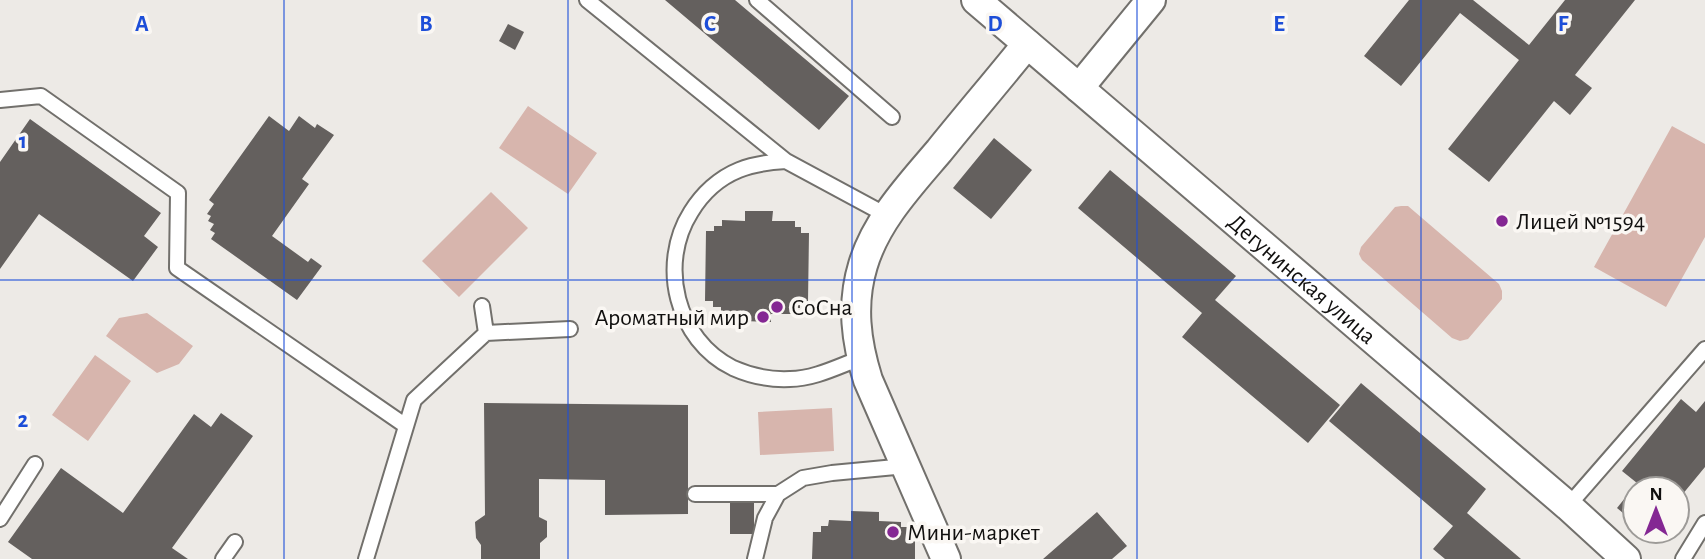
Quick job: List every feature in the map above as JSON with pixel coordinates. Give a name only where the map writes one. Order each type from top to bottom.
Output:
[{"type":"street","name":"Дегунинская улица","points":[[976,0],[1568,506],[1626,559]]},
{"type":"street","points":[[1079,88],[1151,0]]},
{"type":"street","points":[[946,559],[868,380],[856,331],[858,288],[870,244],[900,197],[1027,44]]},
{"type":"lane","points":[[587,0],[786,161],[888,216]]},
{"type":"lane","points":[[757,0],[892,117]]},
{"type":"lane","points":[[0,100],[41,96],[178,193],[177,268],[406,426]]},
{"type":"lane","points":[[786,161],[760,163],[737,171],[715,184],[697,202],[683,224],[676,249],[673,275],[678,300],[689,327],[707,350],[732,367],[760,377],[793,380],[825,372],[861,358]]},
{"type":"lane","points":[[482,306],[486,333]]},
{"type":"lane","points":[[366,559],[414,400],[486,333],[570,328]]},
{"type":"lane","points":[[1568,506],[1705,349]]},
{"type":"lane","points":[[0,519],[35,464]]},
{"type":"lane","points":[[755,559],[765,518],[778,494],[803,478],[906,466]]},
{"type":"lane","points":[[695,494],[778,494]]},
{"type":"lane","points":[[1683,559],[1705,523]]},
{"type":"lane","points":[[223,559],[235,542]]},
{"type":"shaded area","points":[[528,106],[597,153],[568,194],[499,148]]},
{"type":"shaded area","points":[[1672,126],[1705,144],[1705,237],[1666,307],[1594,267]]},
{"type":"shaded area","points":[[491,192],[528,228],[459,297],[422,261]]},
{"type":"shaded area","points":[[1408,206],[1499,284],[1502,299],[1468,339],[1460,341],[1452,338],[1362,260],[1359,254],[1361,247],[1395,207]]},
{"type":"shaded area","points":[[147,313],[193,346],[179,364],[157,373],[106,336],[119,318]]},
{"type":"shaded area","points":[[95,355],[131,381],[88,441],[52,415]]},
{"type":"shaded area","points":[[832,408],[834,451],[760,455],[758,412]]},
{"type":"building","points":[[665,0],[735,0],[849,96],[819,130]]},
{"type":"building","points":[[1409,0],[1473,0],[1529,45],[1565,0],[1635,0],[1575,75],[1592,88],[1570,115],[1554,101],[1489,182],[1448,149],[1519,60],[1460,13],[1401,86],[1364,56]]},
{"type":"building","points":[[508,24],[524,32],[515,50],[499,41]]},
{"type":"building","points":[[269,116],[289,131],[299,116],[315,128],[317,124],[334,135],[302,179],[309,184],[272,236],[308,262],[311,258],[322,266],[297,300],[211,239],[215,233],[210,230],[214,224],[208,221],[211,216],[207,214],[214,204],[209,200]]},
{"type":"building","points":[[30,119],[161,213],[144,236],[158,247],[133,281],[39,214],[0,269],[0,162]]},
{"type":"building","points":[[994,138],[1032,170],[991,219],[953,188]]},
{"type":"building","points":[[1110,170],[1236,276],[1215,300],[1340,405],[1308,443],[1182,337],[1202,313],[1078,208]]},
{"type":"building","points":[[745,211],[773,211],[772,221],[795,221],[795,227],[801,227],[801,233],[809,233],[808,302],[800,302],[800,308],[794,308],[794,314],[771,314],[771,322],[743,321],[744,313],[721,313],[721,307],[713,307],[713,301],[705,301],[706,231],[714,231],[714,226],[722,226],[722,220],[745,221]]},
{"type":"building","points":[[1361,383],[1486,489],[1467,513],[1521,559],[1445,559],[1433,549],[1453,526],[1329,421]]},
{"type":"building","points":[[1681,399],[1696,412],[1705,401],[1705,467],[1691,484],[1691,475],[1627,475],[1622,471]]},
{"type":"building","points":[[484,403],[688,405],[688,514],[605,515],[605,480],[539,479],[539,517],[547,521],[547,537],[540,543],[540,559],[481,559],[481,545],[476,538],[475,522],[485,515]]},
{"type":"building","points":[[221,413],[253,436],[172,548],[188,559],[32,559],[8,542],[61,468],[123,513],[194,414],[211,427]]},
{"type":"building","points":[[730,503],[754,503],[754,534],[730,534]]},
{"type":"building","points":[[851,511],[879,512],[879,521],[901,522],[901,527],[908,527],[908,533],[915,533],[915,559],[812,559],[813,532],[821,532],[821,526],[828,526],[829,520],[851,521]]},
{"type":"building","points":[[1097,512],[1127,546],[1112,559],[1043,559]]},
{"type":"place","name":"Лицей №1594","points":[[1502,221]]},
{"type":"place","name":"СоСна","points":[[777,307]]},
{"type":"place","name":"Ароматный мир","points":[[763,317]]},
{"type":"place","name":"Мини-маркет","points":[[893,532]]}]
